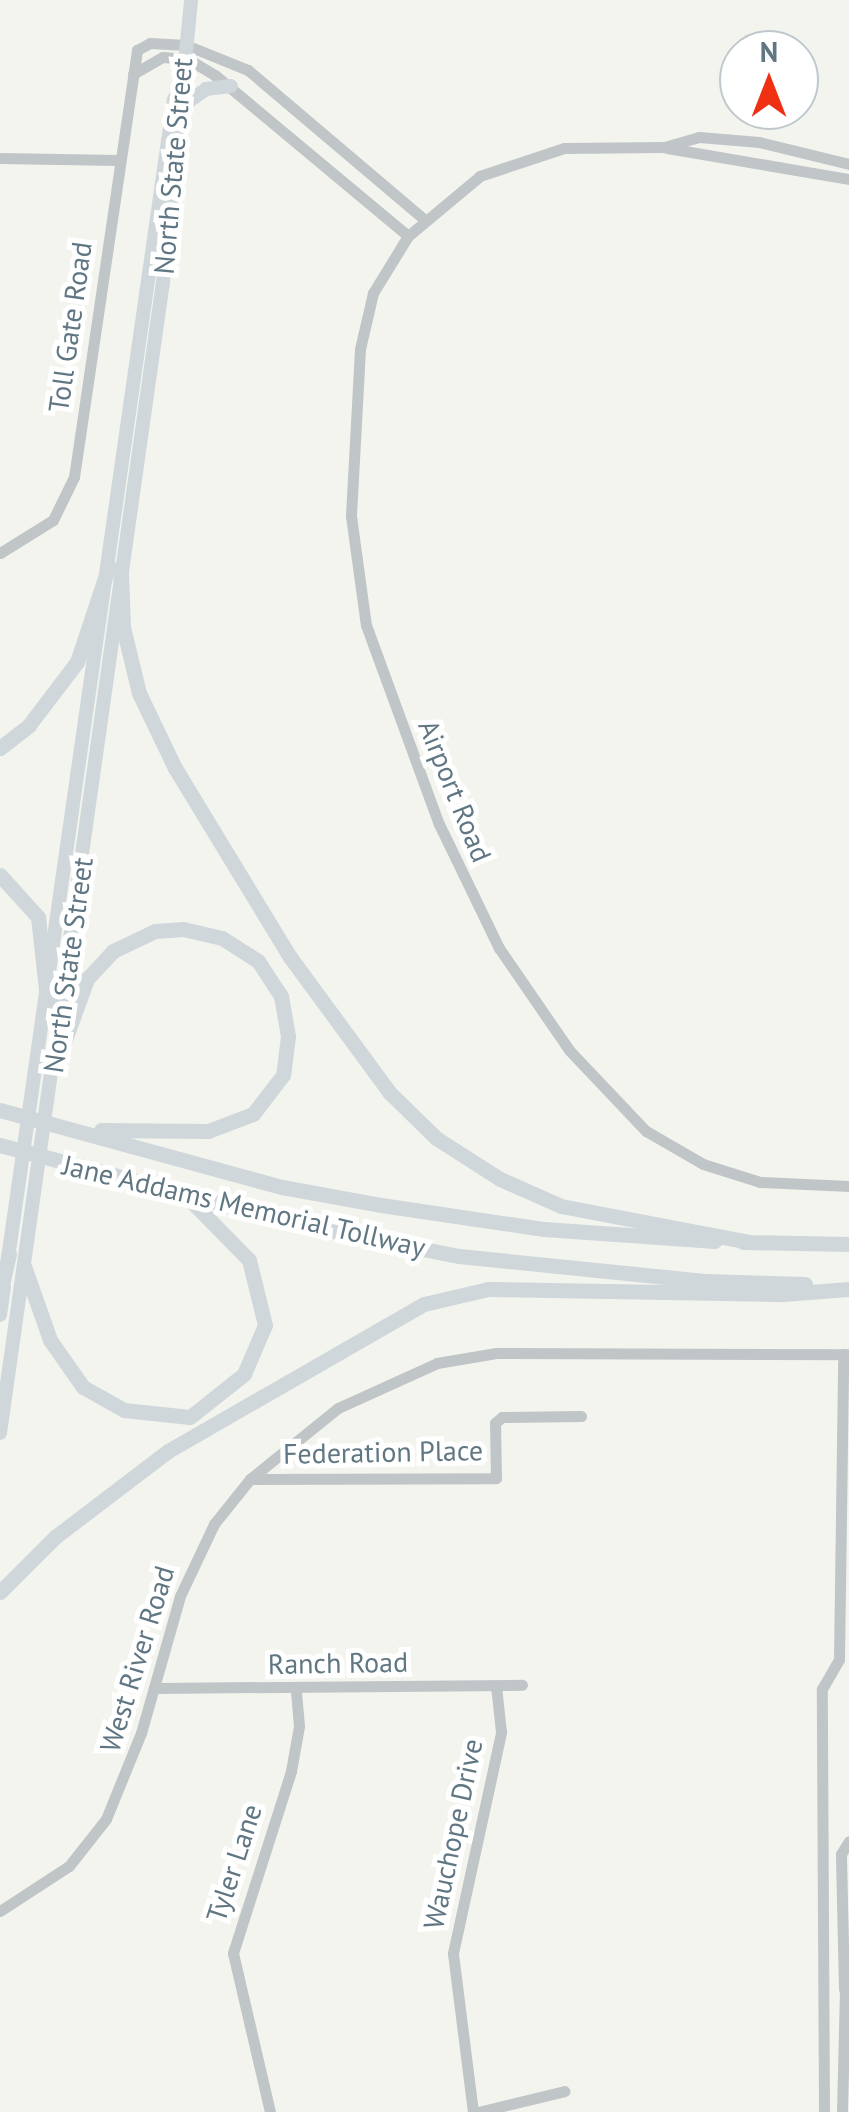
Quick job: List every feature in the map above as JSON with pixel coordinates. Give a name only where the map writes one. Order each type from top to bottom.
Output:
[{"type":"highway","points":[[0,748],[29,725],[78,662],[115,570]]},
{"type":"highway","points":[[115,570],[139,693],[175,768],[290,957],[388,1092],[436,1138],[500,1179],[561,1206],[749,1242]]},
{"type":"highway","points":[[0,875],[38,917],[48,1007]]},
{"type":"highway","points":[[54,1067],[88,979],[113,951],[155,931],[222,938],[258,961],[281,996],[288,1036],[283,1076],[253,1114],[208,1131],[78,1130]]},
{"type":"highway","name":"Jane Addams Memorial Tollway","points":[[5,1111],[282,1187],[436,1216],[749,1242],[849,1244]]},
{"type":"highway","name":"Jane Addams Memorial Tollway","points":[[1,1146],[183,1195],[459,1256],[705,1281],[849,1287]]},
{"type":"highway","points":[[24,1266],[50,1340],[83,1387],[124,1410],[190,1417],[252,1363],[264,1334],[265,1312],[258,1278],[241,1248],[183,1195]]},
{"type":"highway","points":[[0,1294],[9,1254]]},
{"type":"highway","points":[[0,1592],[54,1536],[168,1451],[424,1304],[488,1289],[783,1294],[849,1287]]},
{"type":"main road","points":[[184,54],[191,0]]},
{"type":"main road","name":"North State Street","points":[[0,1315],[115,570],[182,106],[184,54]]},
{"type":"main road","name":"North State Street","points":[[0,1433],[54,1067],[184,54]]},
{"type":"main road","points":[[182,106],[206,89],[230,86]]},
{"type":"street","name":"Toll Gate Road","points":[[0,553],[53,520],[74,477],[136,50],[150,43],[248,70],[424,219]]},
{"type":"street","points":[[184,54],[230,86],[408,236]]},
{"type":"street","points":[[663,147],[699,137],[759,142],[849,164]]},
{"type":"street","points":[[663,147],[849,179]]},
{"type":"street","name":"Airport Road","points":[[663,147],[564,148],[480,176],[424,219],[383,271],[366,316],[352,526],[366,625],[464,882],[528,995],[569,1050],[646,1130],[732,1175],[849,1186]]},
{"type":"street","points":[[0,158],[118,160]]},
{"type":"street","name":"West River Road","points":[[0,1911],[49,1882],[95,1836],[124,1783],[188,1576],[214,1524],[250,1479],[338,1408],[438,1363],[496,1353],[846,1354]]},
{"type":"street","points":[[824,2112],[822,1690],[839,1659],[846,1354]]},
{"type":"street","name":"Federation Place","points":[[250,1479],[496,1478],[495,1423],[502,1417],[581,1416]]},
{"type":"street","name":"Ranch Road","points":[[155,1688],[522,1685]]},
{"type":"street","name":"Wauchope Drive","points":[[476,2112],[453,1952],[501,1732],[496,1686]]},
{"type":"street","name":"Tyler Lane","points":[[270,2112],[233,1953],[291,1771],[299,1726],[296,1688]]},
{"type":"street","points":[[842,2112],[846,1985],[841,1854],[849,1841]]},
{"type":"street","points":[[476,2112],[565,2091]]}]
